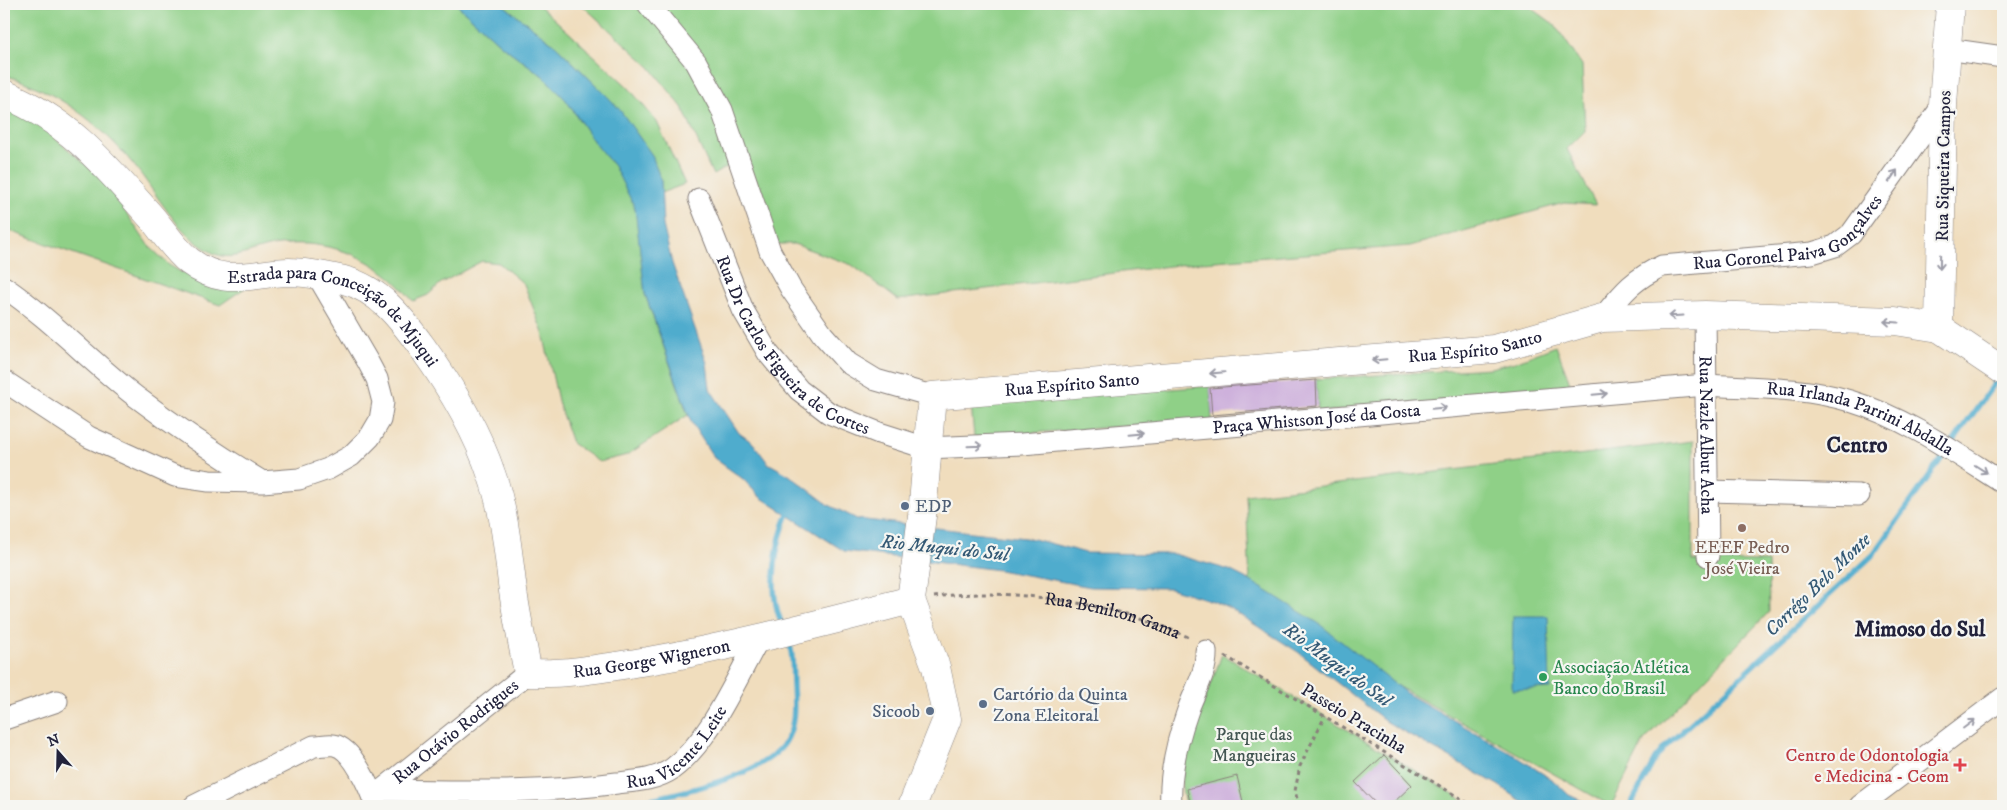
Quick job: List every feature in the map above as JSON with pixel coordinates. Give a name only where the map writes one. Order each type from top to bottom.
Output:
[{"type":"main road","name":"Rua Siqueira Campos","points":[[1940,328],[1943,104],[1950,4]]},
{"type":"main road","name":"Estrada para Conceição de Mjuqui","points":[[4,94],[30,104],[64,126],[101,161],[187,260],[208,273],[228,278],[286,272],[316,273],[358,284],[384,301],[410,330],[449,384],[471,425],[492,477],[503,520],[528,673]]},
{"type":"main road","name":"Rua Espírito Santo","points":[[932,396],[1494,349],[1602,318],[1705,315],[1895,321],[1940,328],[2003,371]]},
{"type":"main road","points":[[912,806],[947,719],[936,667],[911,600],[922,516],[926,448],[932,396]]},
{"type":"main road","name":"Rua George Wigneron","points":[[528,673],[552,674],[586,671],[776,635],[911,600]]},
{"type":"street","points":[[648,4],[696,62],[722,110],[770,251],[791,289],[824,335],[848,363],[876,380],[932,396]]},
{"type":"street","points":[[1947,49],[2003,57]]},
{"type":"street","name":"Rua Coronel Paiva Gonçalves","points":[[1602,318],[1629,285],[1645,273],[1662,266],[1812,253],[1835,246],[1851,234],[1868,212],[1943,104]]},
{"type":"street","name":"Rua Dr Carlos Figueira de Cortes","points":[[699,199],[743,310],[768,353],[799,390],[829,413],[879,434],[926,448]]},
{"type":"street","points":[[4,381],[89,437],[176,476],[209,481],[262,482],[299,480],[328,469],[351,456],[370,437],[380,420],[383,402],[377,379],[316,273]]},
{"type":"street","points":[[4,287],[31,306],[135,396],[215,454],[262,482]]},
{"type":"street","name":"Rua Nazle Albut Acha","points":[[1705,315],[1708,556]]},
{"type":"street","name":"Praça Whistson José da Costa","points":[[926,448],[1022,444],[1706,385]]},
{"type":"street","name":"Rua Irlanda Parrini Abdalla","points":[[1706,385],[1804,392],[1849,400],[1915,428],[2003,484]]},
{"type":"street","points":[[1708,491],[1859,495]]},
{"type":"street","name":"Rua Vicente Leite","points":[[377,797],[579,789],[650,779],[671,770],[706,731],[776,635]]},
{"type":"street","points":[[1171,806],[1172,764],[1188,710],[1214,652]]},
{"type":"street","name":"Rua Otávio Rodrigues","points":[[377,797],[528,673]]},
{"type":"street","points":[[1860,806],[2003,698]]},
{"type":"street","points":[[4,719],[57,701]]},
{"type":"street","points":[[194,806],[314,746],[334,745],[348,752],[377,797]]},
{"type":"path","name":"Rua Benilton Gama","points":[[911,600],[960,593],[1003,594],[1094,607],[1132,615],[1202,643],[1214,652]]},
{"type":"path","name":"Passeio Pracinha","points":[[1214,652],[1325,716],[1473,806]]},
{"type":"path","points":[[1299,806],[1294,791],[1300,766],[1325,716]]},
{"type":"path","points":[[1463,806],[1467,803]]},
{"type":"green space","points":[[4,4],[456,4],[501,45],[543,76],[566,100],[596,145],[614,166],[627,188],[639,225],[645,294],[688,415],[627,455],[599,462],[572,443],[559,405],[543,333],[524,284],[499,263],[482,261],[441,283],[428,295],[413,301],[393,280],[373,265],[330,247],[299,244],[268,247],[233,256],[213,253],[188,235],[168,213],[133,164],[106,134],[91,121],[41,89],[4,75]]},
{"type":"green space","points":[[502,4],[538,4],[628,87],[657,122],[685,184],[661,193],[661,181],[608,97],[555,45]]},
{"type":"green space","points":[[581,4],[1526,4],[1555,25],[1582,65],[1585,131],[1567,149],[1596,205],[1564,203],[1410,246],[1202,262],[898,300],[852,265],[794,244],[765,244],[740,159],[713,175],[682,107],[650,67]]},
{"type":"green space","points":[[4,102],[23,111],[103,179],[148,245],[169,265],[181,272],[252,283],[220,305],[4,229]]},
{"type":"green space","points":[[1556,346],[1574,393],[1318,412],[1316,379],[1491,368],[1515,362]]},
{"type":"green space","points":[[1210,386],[1212,420],[974,437],[971,404]]},
{"type":"green space","name":"Associação Atlética Banco do Brasil","points":[[1693,441],[1693,561],[1768,562],[1769,612],[1644,741],[1611,806],[1251,604],[1246,495]]},
{"type":"green space","name":"Parque das Mangueiras","points":[[1222,654],[1473,806],[1185,806],[1182,782],[1188,747]]},
{"type":"water","name":"Rio Muqui do Sul","points":[[456,4],[502,4],[555,45],[608,97],[620,110],[652,155],[661,181],[663,225],[672,263],[707,363],[710,389],[739,433],[753,443],[768,463],[789,475],[829,505],[857,519],[1034,539],[1086,553],[1174,554],[1229,570],[1249,580],[1318,623],[1406,693],[1516,756],[1554,781],[1569,795],[1593,806],[1529,806],[1498,785],[1387,722],[1298,652],[1232,610],[1215,602],[1170,588],[1091,587],[999,570],[844,551],[760,497],[743,479],[714,458],[691,422],[645,294],[635,208],[614,166],[596,145],[566,100],[543,76],[501,45]]},
{"type":"water","points":[[1513,616],[1548,616],[1550,688],[1512,690]]},
{"type":"building","points":[[1316,380],[1317,406],[1212,415],[1210,388]]},
{"type":"building","points":[[1384,755],[1412,785],[1390,806],[1378,806],[1355,782]]},
{"type":"building","points":[[1237,776],[1244,806],[1191,806],[1187,789]]},
{"type":"waterway","name":"Corrégo Belo Monte","points":[[1630,806],[1655,759],[1665,747],[1874,554],[1992,387],[1998,375]]},
{"type":"waterway","points":[[782,624],[777,611],[775,596],[775,566],[780,537],[790,509]]},
{"type":"waterway","points":[[615,806],[681,792],[733,777],[774,755],[786,741],[793,721],[792,662],[788,640]]},
{"type":"place","name":"EDP","points":[[905,506]]},
{"type":"place","name":"EEEF Pedro José Vieira","points":[[1742,528]]},
{"type":"place","name":"Associação Atlética Banco do Brasil","points":[[1543,677]]},
{"type":"place","name":"Cartório da Quinta Zona Eleitoral","points":[[983,704]]},
{"type":"place","name":"Sicoob","points":[[930,711]]},
{"type":"place","name":"Centro de Odontologia e Medicina - Ceom","points":[[1960,765]]},
{"type":"district","name":"Centro","points":[[1857,444]]},
{"type":"district","name":"Mimoso do Sul","points":[[1920,628]]}]
